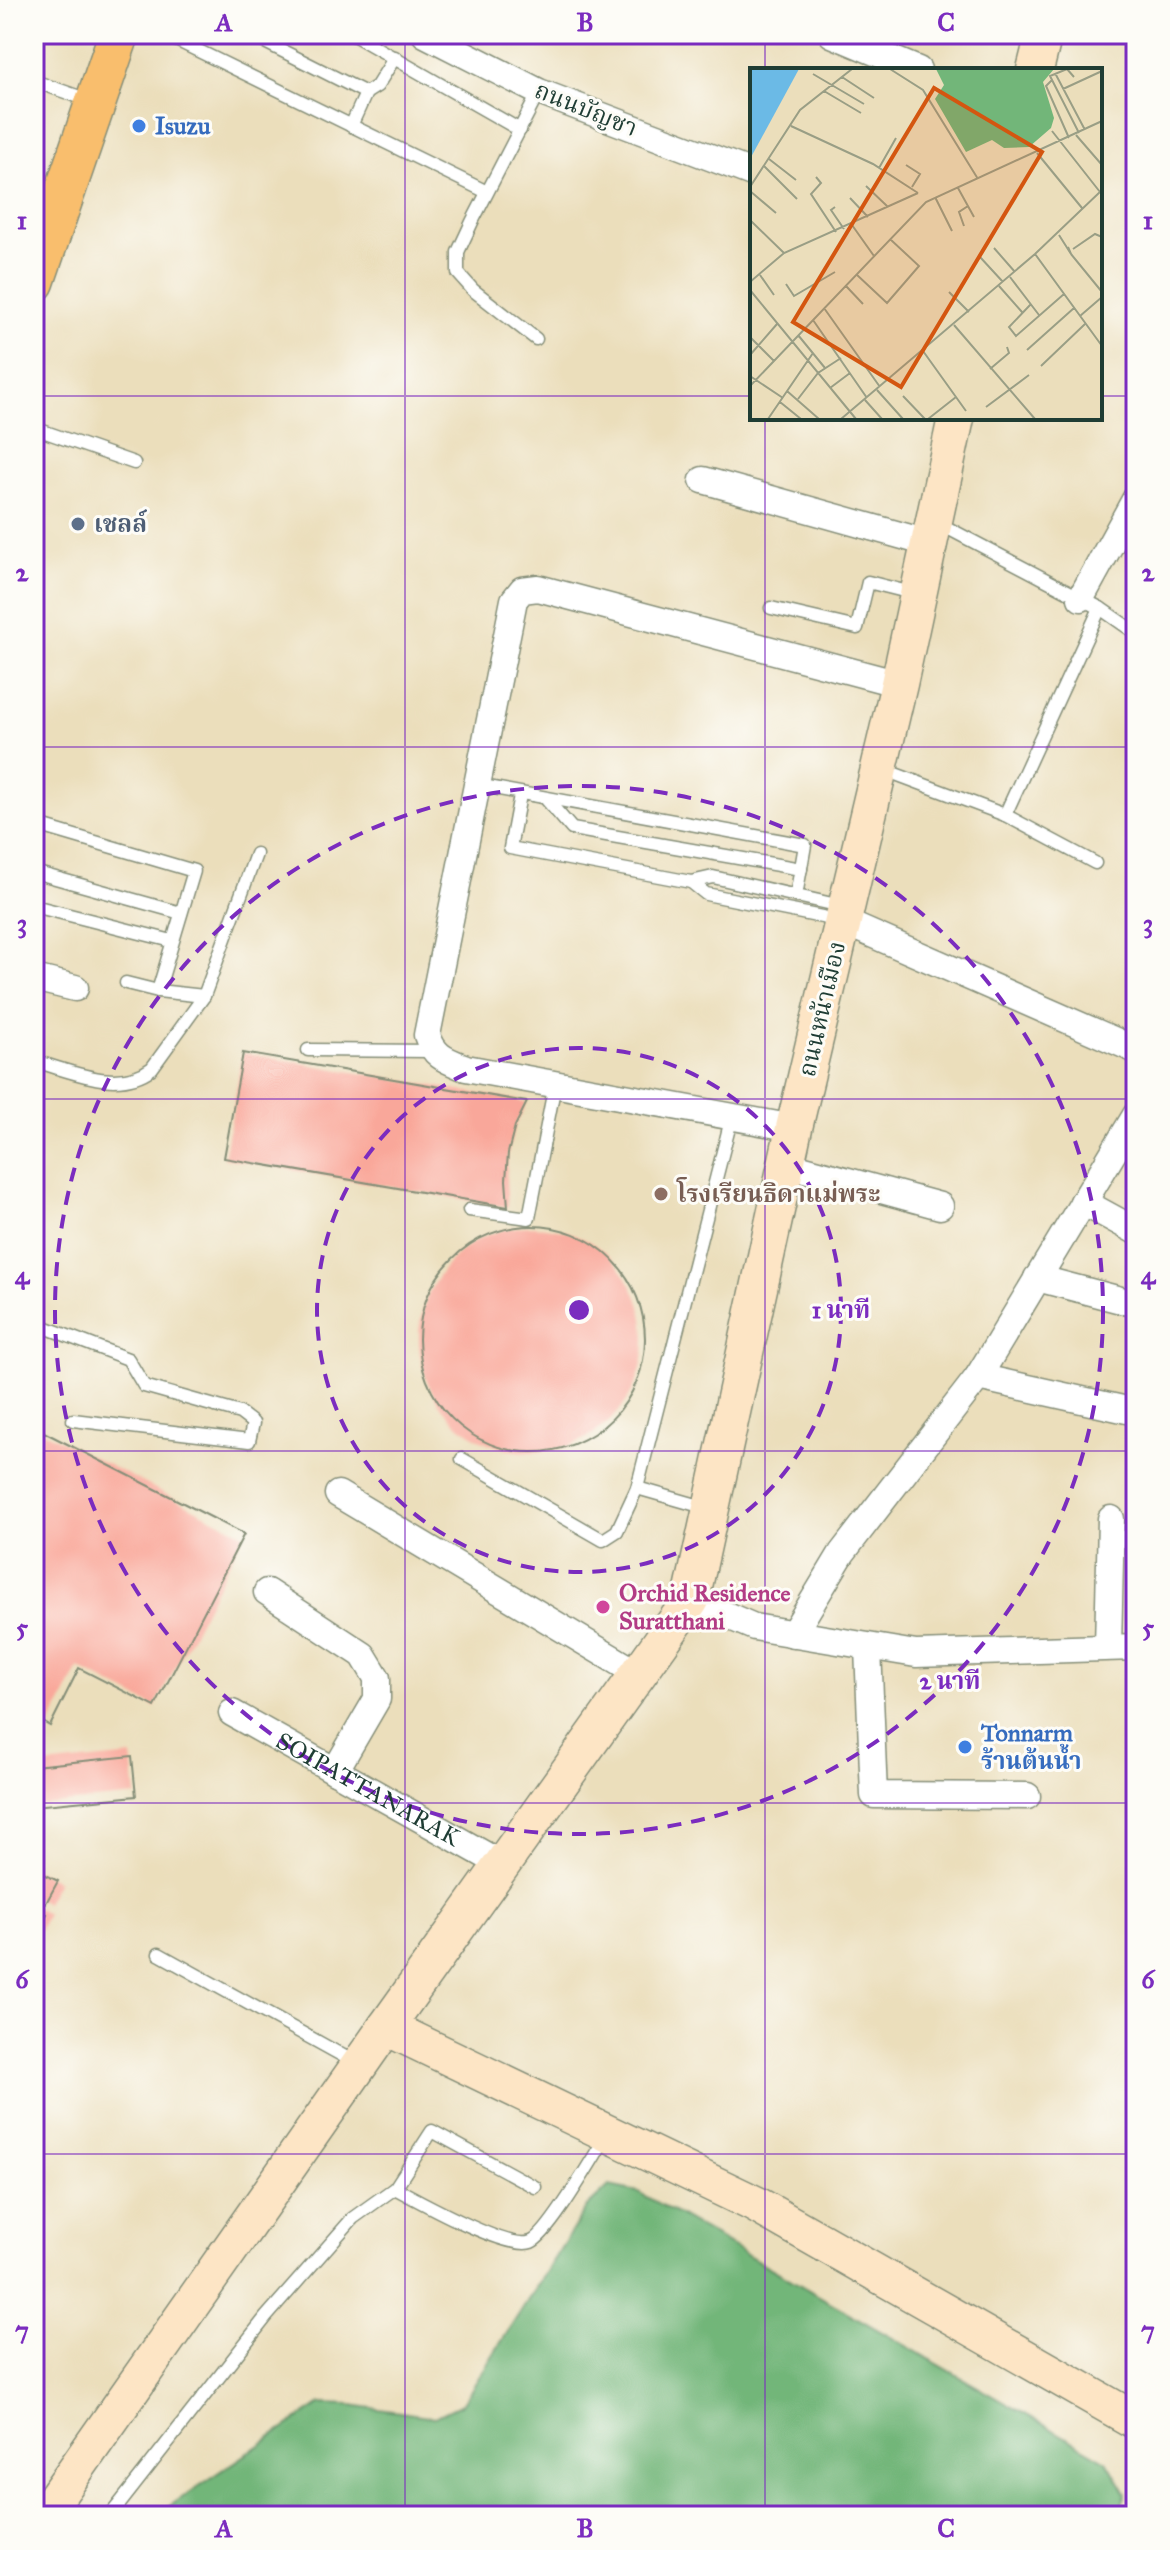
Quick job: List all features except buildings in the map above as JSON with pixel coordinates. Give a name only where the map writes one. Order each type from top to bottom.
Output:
[{"type":"main road","points":[[34,282],[119,34]]},
{"type":"street","name":"ถนนบัญชา","points":[[425,34],[539,92],[750,172]]},
{"type":"street","points":[[832,34],[913,68]]},
{"type":"street","points":[[1036,68],[1044,34]]},
{"type":"street","name":"ถนนหน้าเมือง","points":[[691,1600],[794,1128],[899,684],[956,420]]},
{"type":"street","points":[[703,480],[930,532]]},
{"type":"street","points":[[1090,603],[1136,498]]},
{"type":"street","points":[[794,1128],[466,1068],[432,1051],[427,1035],[514,600],[522,590],[538,588],[899,684]]},
{"type":"street","points":[[844,914],[1136,1050]]},
{"type":"street","points":[[34,978],[75,988]]},
{"type":"street","points":[[793,1634],[842,1553],[978,1377],[1136,1115]]},
{"type":"street","points":[[786,1164],[940,1206]]},
{"type":"street","points":[[1083,1202],[1136,1231]]},
{"type":"street","points":[[1037,1278],[1136,1304]]},
{"type":"street","points":[[978,1377],[1136,1412]]},
{"type":"street","points":[[338,1494],[640,1675]]},
{"type":"street","points":[[1108,1647],[1111,1519]]},
{"type":"street","points":[[267,1592],[363,1655],[377,1678],[377,1699],[335,1771]]},
{"type":"street","points":[[43,2516],[359,2065],[691,1600],[754,1627],[916,1654],[1136,1647]]},
{"type":"street","points":[[868,1648],[874,1795],[1027,1796]]},
{"type":"street","name":"SOIPATTANARAK","points":[[232,1713],[503,1865]]},
{"type":"street","points":[[386,2027],[755,2204],[1136,2421]]},
{"type":"lane","points":[[164,34],[487,192]]},
{"type":"lane","points":[[249,34],[366,93]]},
{"type":"lane","points":[[352,34],[520,130]]},
{"type":"lane","points":[[351,126],[366,93],[377,86],[395,57]]},
{"type":"lane","points":[[34,81],[95,103]]},
{"type":"lane","points":[[536,339],[473,290],[458,273],[458,252],[539,92]]},
{"type":"lane","points":[[34,428],[134,463]]},
{"type":"lane","points":[[930,532],[1090,603],[1136,633]]},
{"type":"lane","points":[[771,608],[857,628],[868,582],[916,594]]},
{"type":"lane","points":[[1005,815],[1090,603]]},
{"type":"lane","points":[[879,768],[1005,815],[1095,863]]},
{"type":"lane","points":[[477,785],[805,845],[796,896]]},
{"type":"lane","points":[[520,795],[510,848],[691,882],[713,877],[796,896],[844,914]]},
{"type":"lane","points":[[547,800],[572,829],[801,869]]},
{"type":"lane","points":[[34,824],[194,871],[158,991]]},
{"type":"lane","points":[[34,1061],[113,1082],[141,1077],[152,1068],[204,996],[256,854]]},
{"type":"lane","points":[[34,872],[181,913]]},
{"type":"lane","points":[[691,882],[706,894],[844,914]]},
{"type":"lane","points":[[34,906],[172,941]]},
{"type":"lane","points":[[126,983],[158,991],[204,996]]},
{"type":"lane","points":[[308,1050],[432,1051]]},
{"type":"lane","points":[[469,1210],[529,1218],[555,1084]]},
{"type":"lane","points":[[462,1459],[603,1540],[617,1531],[637,1488],[732,1116]]},
{"type":"lane","points":[[34,1323],[128,1359],[144,1386],[240,1413],[253,1423],[249,1441],[73,1420]]},
{"type":"lane","points":[[637,1488],[711,1509]]},
{"type":"lane","points":[[159,1954],[359,2065]]},
{"type":"lane","points":[[110,2516],[266,2317],[353,2218],[395,2188],[432,2131],[535,2187]]},
{"type":"lane","points":[[395,2188],[448,2216],[517,2245],[534,2242],[550,2224],[608,2134]]},
{"type":"green space","points":[[609,2186],[638,2192],[1107,2461],[1126,2493],[1118,2516],[155,2516],[321,2404],[351,2405],[435,2417],[462,2404],[587,2207]]},
{"type":"place","name":"Isuzu","points":[[139,126]]},
{"type":"place","name":"เชลล์","points":[[78,524]]},
{"type":"place","name":"โรงเรียนธิดาแม่พระ","points":[[661,1194]]},
{"type":"place","name":"Orchid Residence Suratthani","points":[[603,1607]]},
{"type":"place","name":"Tonnarm ร้านต้นน้ำ","points":[[965,1747]]}]
